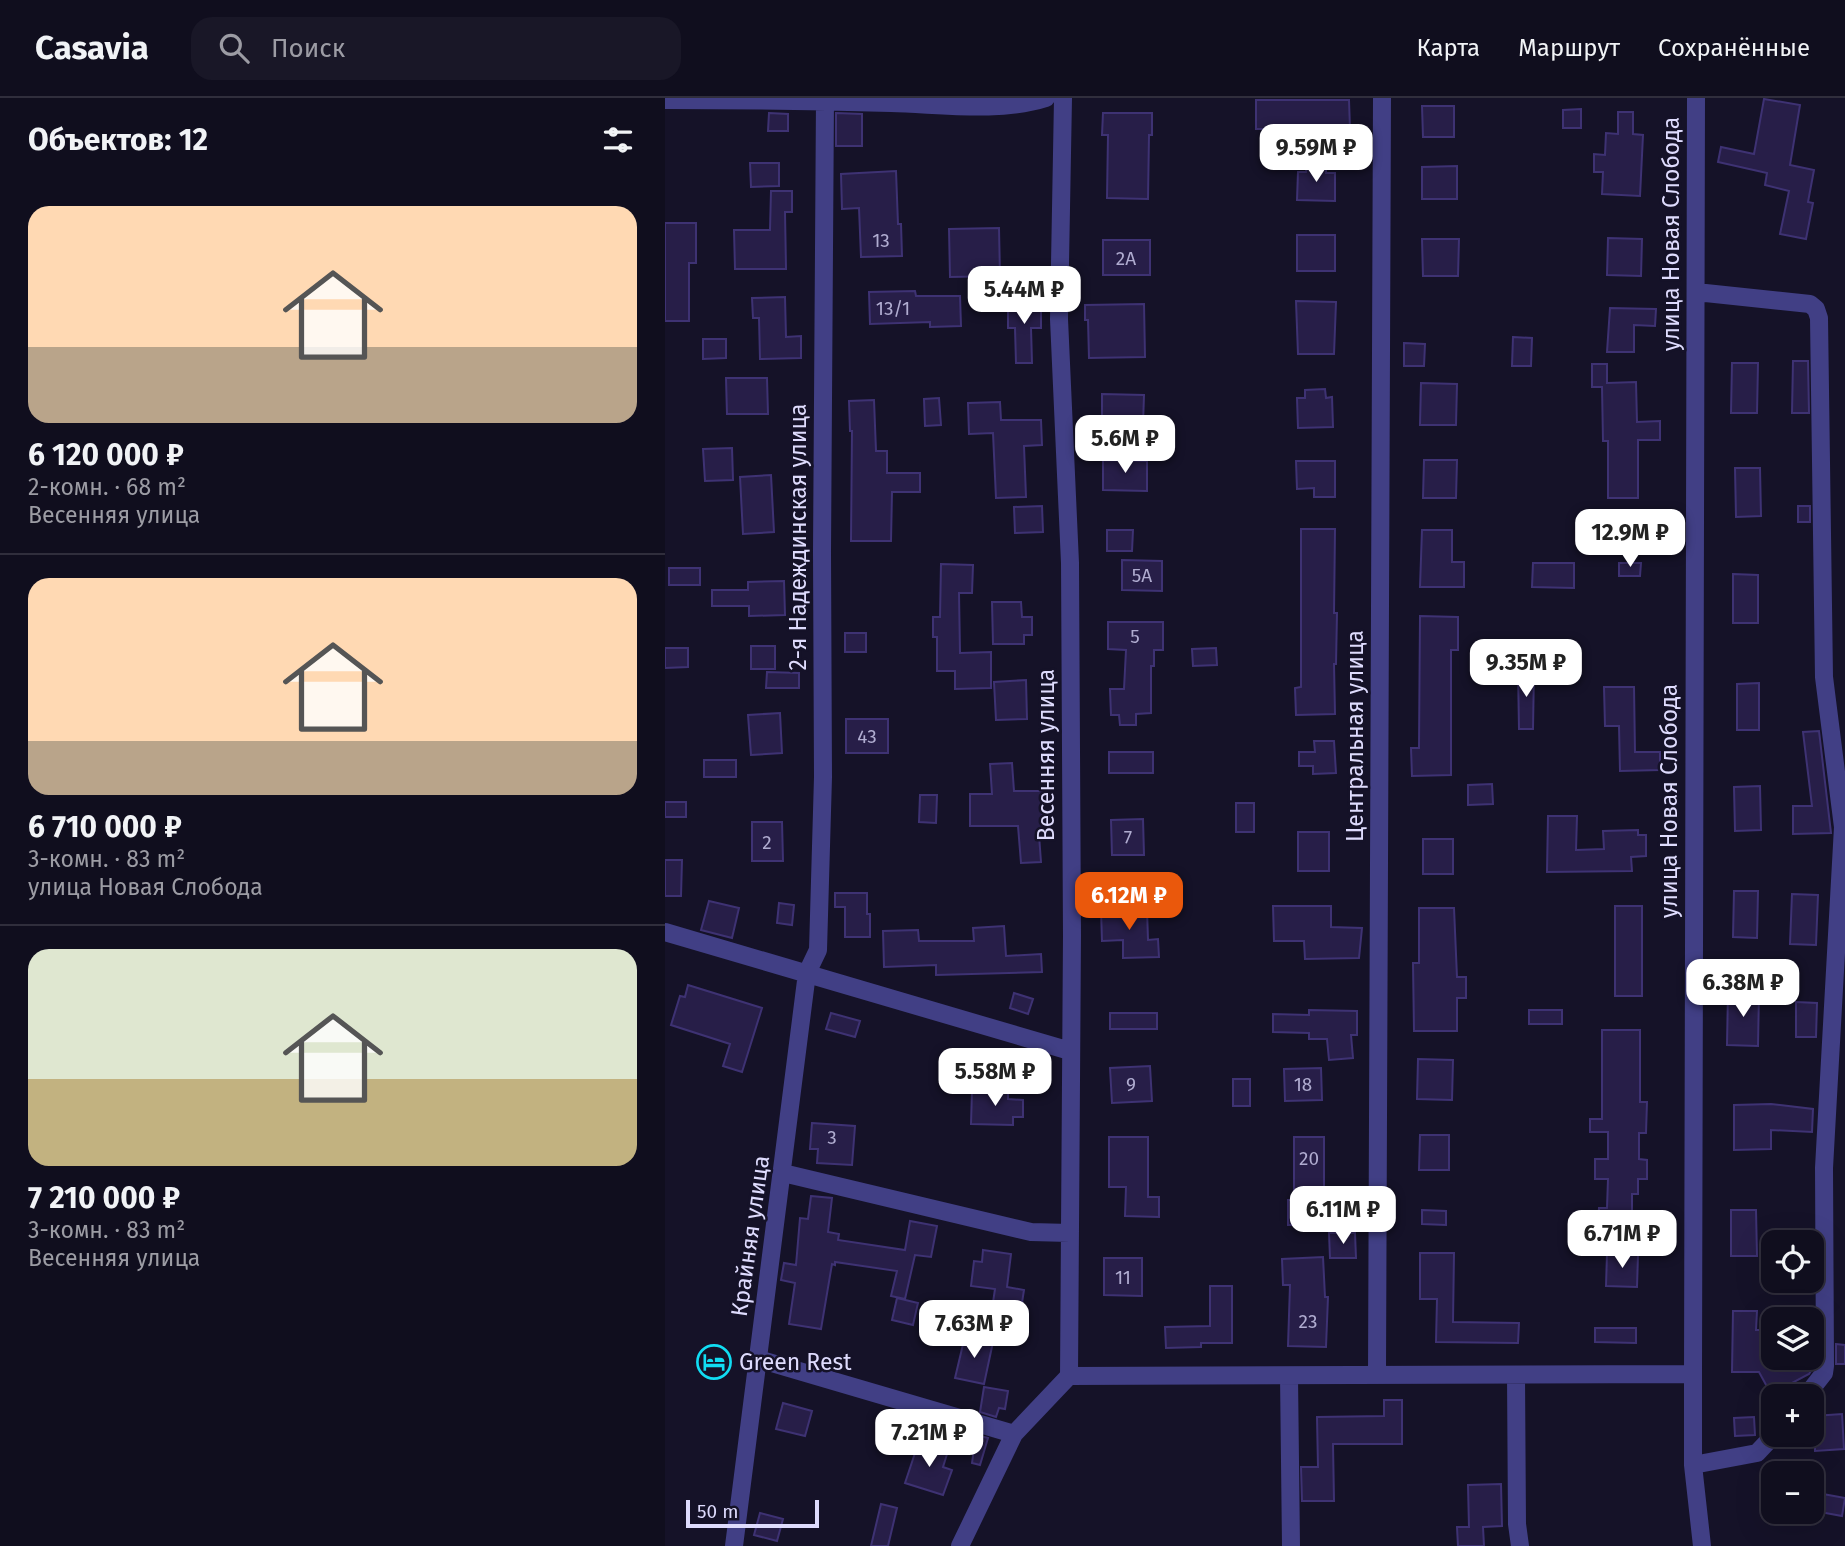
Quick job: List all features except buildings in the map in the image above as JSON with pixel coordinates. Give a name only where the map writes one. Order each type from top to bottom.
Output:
[{"type":"street","points":[[665,100],[825,99],[1000,106],[1046,98]]},
{"type":"street","name":"Весенняя улица","points":[[1063,98],[1059,319],[1070,563],[1069,1376]]},
{"type":"street","name":"Центральная улица","points":[[1377,1374],[1382,98]]},
{"type":"street","name":"улица Новая Слобода","points":[[1696,98],[1693,1465],[1702,1546]]},
{"type":"street","name":"2-я Надеждинская улица","points":[[807,973],[818,950],[823,777],[825,99]]},
{"type":"street","points":[[1696,292],[1810,304],[1816,309],[1819,318],[1824,677],[1843,827],[1824,1168],[1825,1366],[1824,1373],[1815,1384]]},
{"type":"street","points":[[665,932],[1070,1051]]},
{"type":"street","name":"Крайняя улица","points":[[734,1546],[807,973]]},
{"type":"street","points":[[783,1172],[1031,1232],[1070,1233]]},
{"type":"street","points":[[758,1359],[1014,1434]]},
{"type":"street","points":[[960,1546],[1014,1434],[1069,1376],[1693,1374]]},
{"type":"street","points":[[1289,1376],[1291,1546]]},
{"type":"street","points":[[1516,1376],[1517,1524],[1520,1546]]},
{"type":"street","points":[[1693,1465],[1758,1453],[1763,1447]]},
{"type":"place","name":"Green Rest","points":[[714,1362]]}]
